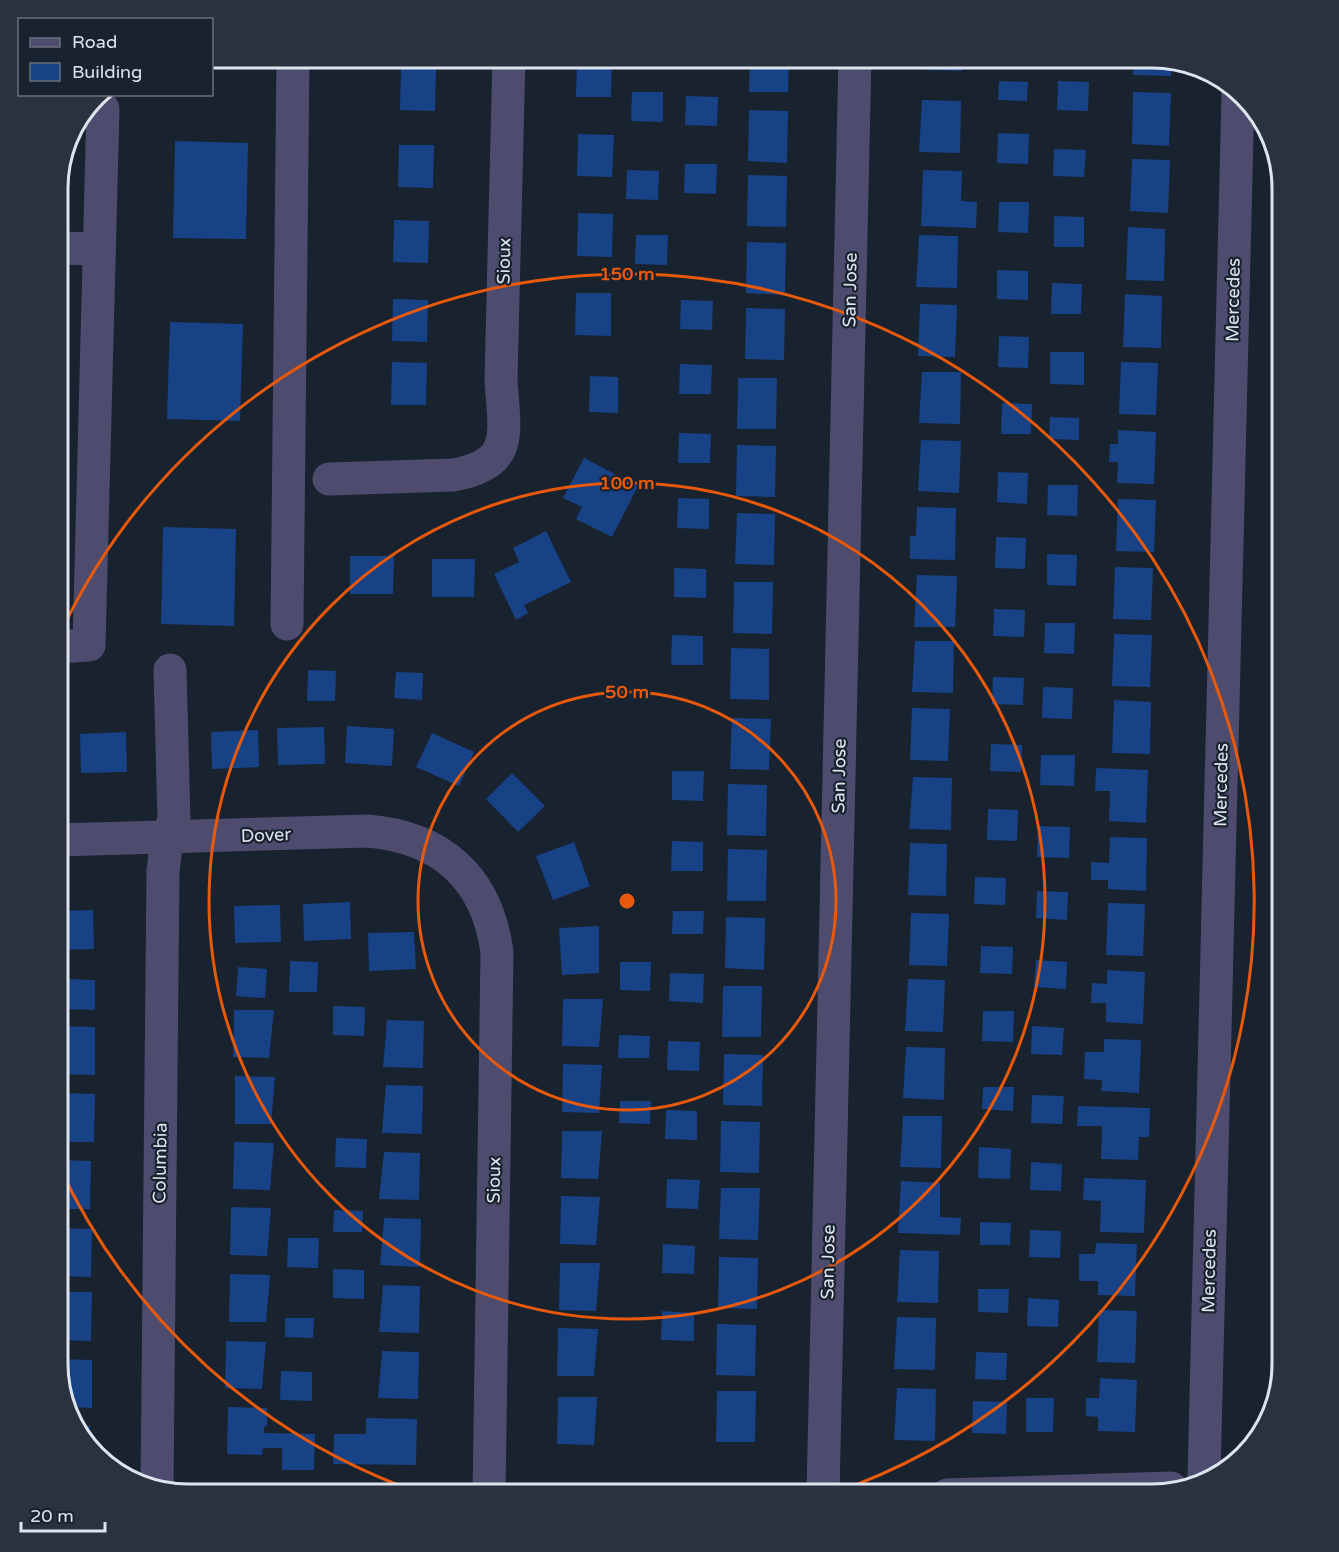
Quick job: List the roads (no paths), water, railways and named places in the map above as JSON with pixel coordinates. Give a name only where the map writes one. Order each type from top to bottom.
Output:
[{"type":"street","points":[[287,624],[293,68]]},
{"type":"street","name":"Sioux","points":[[329,479],[453,475],[473,471],[492,462],[501,447],[504,432],[501,380],[509,68]]},
{"type":"street","name":"San Jose","points":[[823,1484],[855,68]]},
{"type":"street","name":"Mercedes","points":[[1204,1472],[1238,105]]},
{"type":"street","points":[[68,646],[90,645],[103,109]]},
{"type":"street","points":[[68,248],[99,249]]},
{"type":"street","name":"Columbia","points":[[157,1480],[163,871],[167,838],[174,819],[170,670]]},
{"type":"street","name":"Dover","points":[[68,840],[367,831],[390,833],[433,848],[464,873]]},
{"type":"street","name":"Sioux","points":[[464,873],[488,909],[497,952],[489,1484]]}]
